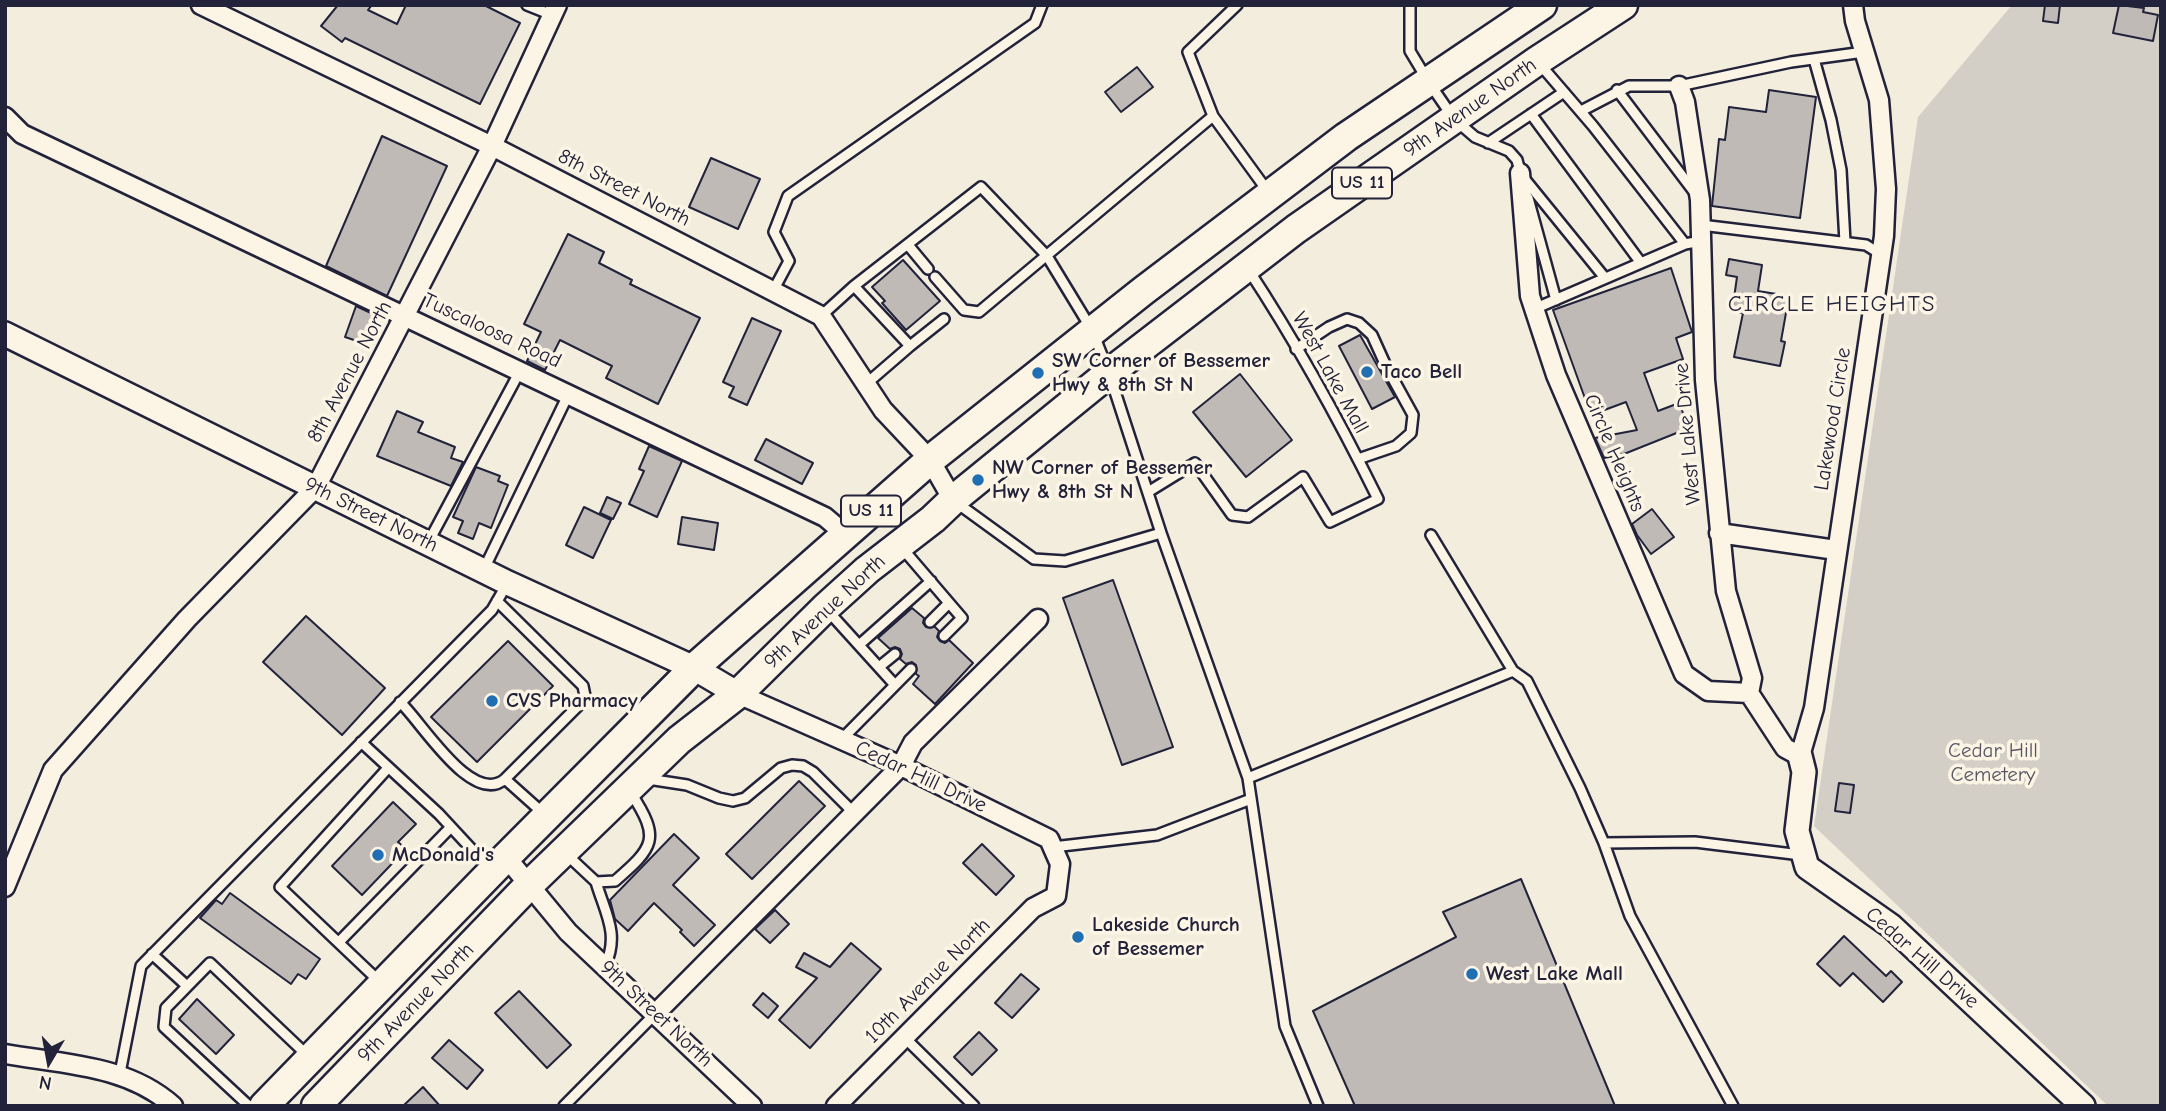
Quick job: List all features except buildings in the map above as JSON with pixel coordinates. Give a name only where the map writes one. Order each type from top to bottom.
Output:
[{"type":"main road","name":"9th Avenue North","points":[[264,1106],[694,668],[930,460],[1092,330],[1346,137],[1542,5]]},
{"type":"main road","name":"9th Avenue North","points":[[319,1105],[528,886],[679,740],[738,694],[867,570],[933,519],[1109,373],[1296,229],[1537,61],[1623,5]]},
{"type":"street","name":"8th Street North","points":[[201,5],[492,146],[821,316],[883,410],[930,460],[953,500]]},
{"type":"street","name":"Lakewood Circle","points":[[1800,756],[1814,708],[1882,255],[1886,189],[1879,100],[1853,5]]},
{"type":"street","name":"8th Avenue North","points":[[5,887],[53,770],[187,619],[316,487],[492,146],[555,10]]},
{"type":"street","name":"West Lake Drive","points":[[1679,86],[1685,102],[1700,200],[1696,237],[1705,380],[1726,591],[1752,678],[1749,693],[1785,748],[1800,756]]},
{"type":"street","name":"Tuscaloosa Road","points":[[5,117],[22,134],[825,517],[845,534]]},
{"type":"street","name":"Circle Heights","points":[[1520,173],[1530,296],[1534,309],[1556,375],[1684,674],[1708,691],[1749,693]]},
{"type":"street","name":"9th Street North","points":[[5,334],[483,570],[503,592],[694,668],[738,694]]},
{"type":"street","points":[[1719,533],[1836,550]]},
{"type":"street","points":[[656,1013],[901,766],[913,743],[1038,620]]},
{"type":"street","name":"Cedar Hill Drive","points":[[738,694],[901,766],[1049,839],[1053,847]]},
{"type":"street","points":[[1800,756],[1804,772],[1797,831],[1804,855]]},
{"type":"street","name":"10th Avenue North","points":[[836,1106],[1033,908],[1056,895],[1060,864],[1053,847]]},
{"type":"street","name":"Cedar Hill Drive","points":[[1804,855],[1807,867],[1891,926],[2083,1106]]},
{"type":"street","name":"9th Street North","points":[[500,864],[528,886],[568,932],[752,1106]]},
{"type":"street","points":[[5,1054],[120,1073],[160,1094],[173,1106]]},
{"type":"lane","points":[[527,5],[555,10]]},
{"type":"lane","points":[[773,291],[789,261],[774,232],[788,196],[1035,23],[1042,5]]},
{"type":"lane","points":[[1237,5],[1188,52],[1213,116],[1270,194]]},
{"type":"lane","points":[[1410,5],[1410,51],[1454,119],[1475,137],[1509,151],[1517,160],[1556,300]]},
{"type":"lane","points":[[1581,111],[1629,86],[1679,86],[1814,58],[1864,52]]},
{"type":"lane","points":[[1814,58],[1841,170],[1845,242]]},
{"type":"lane","points":[[1537,61],[1696,237]]},
{"type":"lane","points":[[1617,90],[1700,200]]},
{"type":"lane","points":[[1488,142],[1564,92]]},
{"type":"lane","points":[[1531,114],[1641,263]]},
{"type":"lane","points":[[908,245],[964,310],[979,312],[1213,116]]},
{"type":"lane","points":[[1520,173],[1605,278]]},
{"type":"lane","points":[[821,316],[854,286],[981,187],[1046,256],[1092,330],[1109,373],[1161,533],[1248,778],[1285,1026],[1318,1106]]},
{"type":"lane","points":[[1534,309],[1696,237],[1845,242],[1866,245],[1882,255]]},
{"type":"lane","name":"West Lake Mall","points":[[1147,492],[1195,463],[1232,515],[1248,517],[1303,477],[1330,522],[1378,499],[1296,349],[1247,267]]},
{"type":"lane","points":[[854,286],[910,346]]},
{"type":"lane","points":[[866,384],[944,319]]},
{"type":"lane","points":[[1296,349],[1329,327],[1347,319],[1359,323],[1372,335],[1413,415],[1411,433],[1396,446],[1358,459]]},
{"type":"lane","points":[[428,543],[521,370]]},
{"type":"lane","points":[[483,570],[569,393]]},
{"type":"lane","points":[[953,500],[1034,559],[1065,561],[1161,533]]},
{"type":"lane","points":[[1431,535],[1513,671],[1527,681],[1580,788],[1604,843],[1630,916],[1733,1106]]},
{"type":"lane","points":[[900,545],[962,618],[944,636]]},
{"type":"lane","points":[[859,645],[932,581]]},
{"type":"lane","points":[[120,1073],[141,966],[360,742],[400,702],[492,610],[503,592],[576,677],[583,686],[585,696],[505,779],[492,785],[479,783],[469,777],[430,738],[400,702]]},
{"type":"lane","points":[[930,622],[949,603]]},
{"type":"lane","points":[[825,608],[895,685]]},
{"type":"lane","points":[[879,667],[895,654]]},
{"type":"lane","points":[[841,740],[911,669]]},
{"type":"lane","points":[[1248,778],[1513,671]]},
{"type":"lane","points":[[360,742],[439,814],[450,828],[500,864]]},
{"type":"lane","points":[[596,881],[615,881],[640,859],[650,840],[649,820],[634,784],[687,785],[733,801],[745,798],[781,768],[803,766],[813,772],[854,813]]},
{"type":"lane","points":[[382,985],[280,887],[388,768]]},
{"type":"lane","points":[[505,779],[547,817]]},
{"type":"lane","points":[[1053,847],[1157,835],[1251,799]]},
{"type":"lane","points":[[339,943],[450,828]]},
{"type":"lane","points":[[1604,843],[1695,842],[1804,855]]},
{"type":"lane","points":[[564,851],[596,881],[613,933],[610,955],[605,966]]},
{"type":"lane","points":[[152,954],[187,986]]},
{"type":"lane","points":[[249,1106],[164,1027],[166,1008],[210,963],[311,1058]]},
{"type":"lane","points":[[564,1106],[656,1013]]},
{"type":"lane","points":[[904,1037],[974,1106]]},
{"type":"green space","name":"Cedar Hill Cemetery","points":[[2012,5],[2161,5],[2161,1106],[2108,1106],[1814,826],[1918,117]]},
{"type":"place","name":"Taco Bell","points":[[1367,372]]},
{"type":"place","name":"SW Corner of Bessemer Hwy & 8th St N","points":[[1038,373]]},
{"type":"place","name":"NW Corner of Bessemer Hwy & 8th St N","points":[[978,480]]},
{"type":"place","name":"CVS Pharmacy","points":[[492,701]]},
{"type":"place","name":"McDonald's","points":[[378,855]]},
{"type":"place","name":"Lakeside Church of Bessemer","points":[[1078,937]]},
{"type":"place","name":"West Lake Mall","points":[[1472,974]]},
{"type":"district","name":"CIRCLE HEIGHTS","points":[[1832,304]]}]
